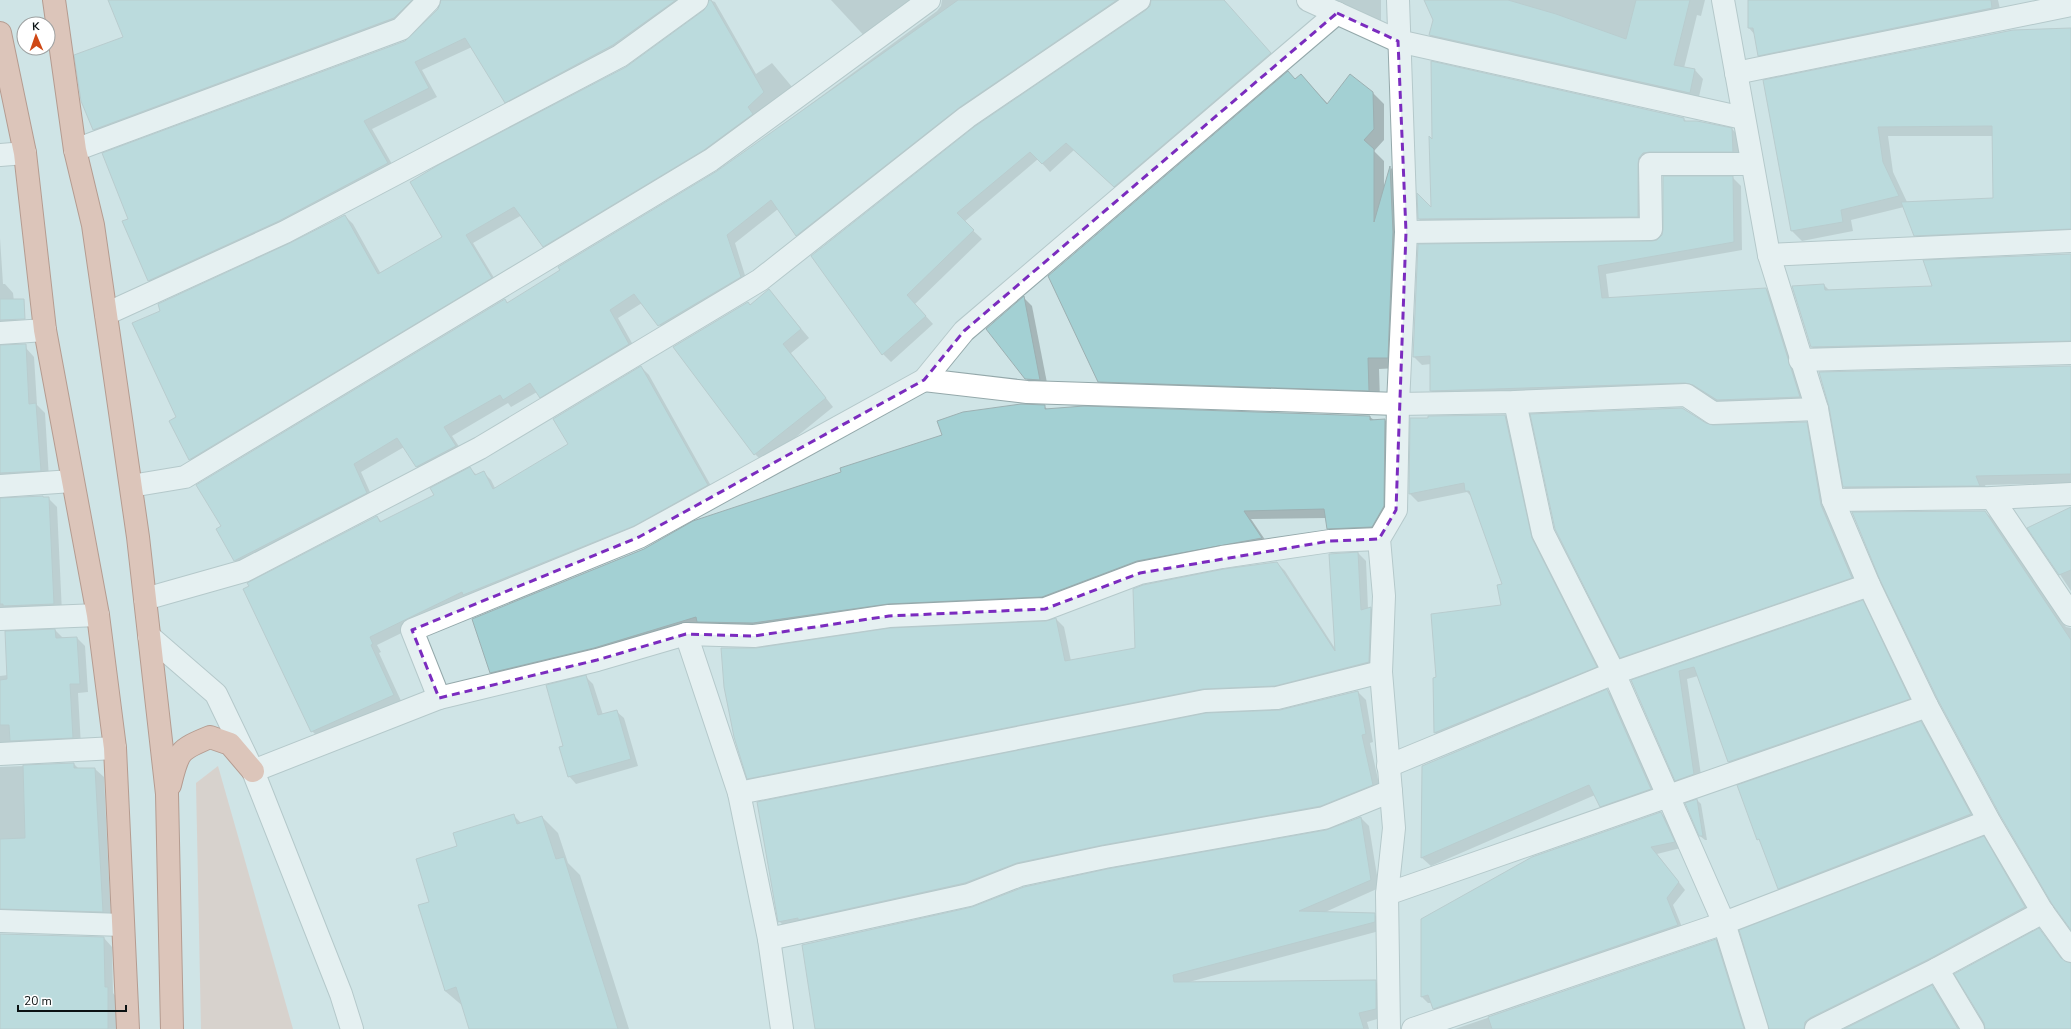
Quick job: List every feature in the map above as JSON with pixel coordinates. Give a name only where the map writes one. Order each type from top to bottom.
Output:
[{"type":"main road","points":[[54,0],[75,150],[93,225],[131,486],[145,599],[167,794],[172,1029]]},
{"type":"main road","points":[[0,33],[26,153],[45,330],[98,616],[115,748],[128,1029]]},
{"type":"main road","points":[[167,794],[175,761],[186,747],[210,737],[230,744],[254,770]]},
{"type":"street","points":[[75,150],[401,29],[429,0]]},
{"type":"street","points":[[106,314],[285,232],[606,64],[620,56],[697,0]]},
{"type":"street","points":[[131,486],[185,477],[711,160],[929,0]]},
{"type":"street","points":[[145,599],[251,568],[480,448],[760,280],[967,117],[1139,0]]},
{"type":"street","points":[[1308,0],[1398,41],[1744,118]]},
{"type":"street","points":[[1390,1029],[1388,894],[1394,828],[1381,672],[1384,596],[1379,539],[1396,510],[1398,404],[1406,232],[1398,41],[1398,0]]},
{"type":"street","points":[[1723,0],[1769,255],[1800,360],[1817,409],[1833,500],[1869,585],[1927,706],[1989,821],[2043,912],[2071,951]]},
{"type":"street","points":[[1736,73],[2071,5]]},
{"type":"street","points":[[439,698],[412,630],[640,537],[924,380],[964,331],[1337,13]]},
{"type":"street","points":[[0,155],[26,153]]},
{"type":"street","points":[[1406,232],[1651,230],[1650,164],[1752,164]]},
{"type":"street","points":[[1769,255],[2071,241]]},
{"type":"street","points":[[0,333],[45,330]]},
{"type":"street","points":[[1800,360],[2071,353]]},
{"type":"street","points":[[924,380],[1027,392],[1398,404],[1515,402],[1686,395],[1712,413],[1817,409]]},
{"type":"street","points":[[1515,402],[1543,533],[1614,673],[1724,923],[1757,1029]]},
{"type":"street","points":[[0,486],[72,481]]},
{"type":"street","points":[[1833,500],[1992,498],[2071,494]]},
{"type":"street","points":[[1992,498],[2071,614]]},
{"type":"street","points":[[254,770],[439,698],[597,660],[686,634],[754,636],[889,616],[1045,609],[1140,573],[1222,557],[1330,541],[1379,539]]},
{"type":"street","points":[[1388,766],[1614,673],[1869,585]]},
{"type":"street","points":[[0,619],[98,616]]},
{"type":"street","points":[[686,634],[739,792],[769,939],[782,1029]]},
{"type":"street","points":[[149,636],[216,694],[254,770],[342,994],[352,1029]]},
{"type":"street","points":[[739,792],[1204,701],[1277,698],[1381,672]]},
{"type":"street","points":[[1388,894],[1927,706]]},
{"type":"street","points":[[0,754],[115,748]]},
{"type":"street","points":[[769,939],[969,895],[1020,875],[1105,857],[1324,818],[1391,791]]},
{"type":"street","points":[[1413,1029],[1724,923],[1989,821]]},
{"type":"street","points":[[1816,1029],[1937,969],[2043,912]]},
{"type":"street","points":[[0,921],[122,925]]},
{"type":"street","points":[[1937,969],[1973,1029]]},
{"type":"highlighted area","points":[[1337,13],[1398,41],[1406,232],[1396,510],[1379,539],[1330,541],[1140,573],[1045,609],[889,616],[754,636],[686,634],[597,660],[439,698],[412,630],[639,537],[924,380],[964,331]]},
{"type":"shaded area","points":[[218,766],[293,1029],[201,1029],[196,783]]},
{"type":"building","points":[[108,0],[412,0],[394,18],[93,130],[81,101],[74,55],[123,37]]},
{"type":"building","points":[[441,0],[676,0],[613,45],[505,103],[465,38],[415,62],[429,88],[364,121],[388,163],[279,221],[148,281],[122,221],[128,219],[102,153],[405,41],[438,9]]},
{"type":"building","points":[[709,0],[711,0],[764,92],[748,107],[753,114],[704,150],[543,247],[514,207],[466,235],[492,278],[189,460],[169,421],[176,417],[132,323],[160,311],[158,304],[290,243],[345,215],[378,274],[442,237],[410,182],[440,164],[626,67],[704,10]]},
{"type":"building","points":[[958,0],[1117,0],[960,107],[796,236],[771,200],[727,235],[741,277],[658,326],[634,294],[610,310],[629,344],[540,398],[530,383],[503,400],[500,395],[444,427],[456,446],[416,467],[397,438],[354,464],[367,493],[234,561],[216,529],[221,526],[196,485],[505,299],[507,303],[560,270],[558,267],[717,171]]},
{"type":"building","points":[[1151,0],[1224,0],[1271,53],[1114,187],[1066,143],[1042,164],[1030,152],[957,213],[974,230],[907,295],[926,316],[882,355],[811,256],[974,127],[1146,10],[1150,6]]},
{"type":"building","points":[[1424,0],[1508,0],[1556,14],[1626,39],[1636,0],[1690,0],[1674,65],[1695,69],[1690,93],[1429,35],[1433,20]]},
{"type":"building","points":[[1748,0],[1991,0],[1992,8],[1758,56],[1753,28],[1748,28]]},
{"type":"building","points":[[2071,28],[2071,229],[1914,236],[1901,202],[1993,198],[1992,126],[1878,127],[1883,162],[1899,196],[1841,210],[1843,222],[1791,231],[1763,80],[2013,30]]},
{"type":"building","points":[[1431,61],[1684,118],[1684,121],[1697,121],[1732,128],[1733,152],[1643,153],[1639,158],[1638,164],[1638,217],[1418,219],[1417,193],[1431,207],[1429,136],[1432,139]]},
{"type":"building","points":[[1288,71],[1295,79],[1301,74],[1327,104],[1350,74],[1373,92],[1374,129],[1364,140],[1374,149],[1374,222],[1390,166],[1393,232],[1388,358],[1368,358],[1369,391],[1098,382],[1048,276]]},
{"type":"building","points":[[1663,176],[1733,176],[1734,242],[1598,266],[1602,298],[1766,288],[1800,397],[1717,400],[1693,385],[1685,383],[1430,391],[1430,356],[1413,357],[1418,244],[1657,240],[1662,235],[1663,229]]},
{"type":"building","points":[[2071,254],[2071,341],[1811,347],[1792,286],[1824,284],[1825,290],[1932,286],[1923,260]]},
{"type":"building","points":[[769,289],[801,329],[783,344],[826,398],[754,455],[673,347],[748,302],[750,305]]},
{"type":"building","points":[[1024,296],[1040,380],[1025,379],[986,329]]},
{"type":"building","points":[[0,299],[24,299],[25,319],[0,320]]},
{"type":"building","points":[[26,344],[29,404],[36,403],[41,471],[0,473],[0,345]]},
{"type":"building","points":[[641,366],[708,485],[634,526],[463,595],[462,592],[370,637],[373,644],[371,645],[394,695],[311,732],[243,589],[249,586],[247,583],[377,516],[380,522],[434,495],[430,488],[470,467],[475,475],[484,471],[493,489],[568,444],[553,419]]},
{"type":"building","points":[[2071,366],[2071,474],[1976,476],[1980,486],[1843,487],[1829,407],[1819,372]]},
{"type":"building","points":[[1021,404],[1045,405],[1045,409],[1084,406],[1370,416],[1370,420],[1385,419],[1384,506],[1372,527],[1327,529],[1324,509],[1244,511],[1262,538],[1137,561],[1042,597],[888,604],[753,623],[697,622],[696,617],[594,648],[490,673],[472,619],[644,549],[693,521],[841,472],[840,468],[942,435],[937,421],[963,412]]},
{"type":"building","points":[[1682,408],[1706,423],[1713,425],[1807,422],[1821,505],[1852,578],[1620,658],[1555,529],[1530,414]]},
{"type":"building","points":[[1505,415],[1532,538],[1597,667],[1434,733],[1433,678],[1436,677],[1431,614],[1501,605],[1497,585],[1502,584],[1469,491],[1465,491],[1464,483],[1409,494],[1410,418],[1428,418],[1428,416]]},
{"type":"building","points":[[49,497],[54,604],[3,606],[3,604],[0,604],[0,498]]},
{"type":"building","points":[[2071,507],[2071,570],[2059,575],[2027,528]]},
{"type":"building","points":[[1985,511],[2071,640],[2071,930],[2052,904],[2000,815],[1938,700],[1880,580],[1852,512]]},
{"type":"building","points":[[1358,552],[1361,610],[1371,607],[1369,662],[1275,686],[1203,689],[747,779],[734,737],[724,687],[721,648],[756,648],[890,628],[1046,621],[1056,618],[1065,661],[1135,648],[1133,589],[1143,585],[1224,569],[1277,562],[1335,651],[1329,554]]},
{"type":"building","points":[[1863,600],[1910,699],[1728,762],[1694,667],[1679,671],[1694,774],[1675,781],[1631,680]]},
{"type":"building","points":[[55,629],[56,638],[77,637],[80,684],[70,684],[73,738],[10,741],[9,725],[0,725],[0,680],[7,679],[5,631]]},
{"type":"building","points":[[586,675],[598,715],[617,710],[631,759],[568,777],[559,747],[563,746],[546,685]]},
{"type":"building","points":[[1607,689],[1651,789],[1600,807],[1589,785],[1421,858],[1422,766]]},
{"type":"building","points":[[1358,691],[1366,734],[1362,735],[1373,785],[1321,806],[1103,845],[1017,863],[965,883],[798,920],[798,918],[778,922],[757,802],[1206,713],[1280,710]]},
{"type":"building","points":[[1921,721],[1971,814],[1778,889],[1759,839],[1757,840],[1737,785]]},
{"type":"building","points":[[74,763],[74,768],[95,768],[103,912],[0,909],[0,839],[25,838],[23,765]]},
{"type":"building","points":[[1697,799],[1703,836],[1699,836],[1685,803]]},
{"type":"building","points":[[1661,812],[1675,842],[1651,847],[1679,882],[1667,898],[1678,925],[1433,1009],[1428,995],[1421,997],[1421,919],[1532,857]]},
{"type":"building","points":[[514,814],[517,824],[542,816],[556,859],[564,857],[618,1029],[469,1029],[456,987],[445,991],[418,905],[429,902],[416,859],[457,846],[453,833]]},
{"type":"building","points":[[1361,817],[1371,880],[1299,911],[1375,913],[1375,922],[1173,975],[1174,982],[1376,980],[1376,1009],[1359,1013],[1364,1029],[815,1029],[802,945],[972,907],[1024,887],[1107,869],[1326,830]]},
{"type":"building","points":[[1984,836],[2025,907],[1931,958],[1810,1018],[1805,1022],[1804,1029],[1769,1029],[1739,930]]},
{"type":"building","points":[[2039,928],[2061,958],[2071,963],[2071,1029],[1985,1029],[1984,1023],[1954,974]]},
{"type":"building","points":[[0,934],[104,937],[105,987],[108,987],[108,1029],[0,1029]]},
{"type":"building","points":[[1716,939],[1744,1029],[1492,1029],[1488,1017]]},
{"type":"building","points":[[1932,985],[1958,1029],[1844,1029]]}]
